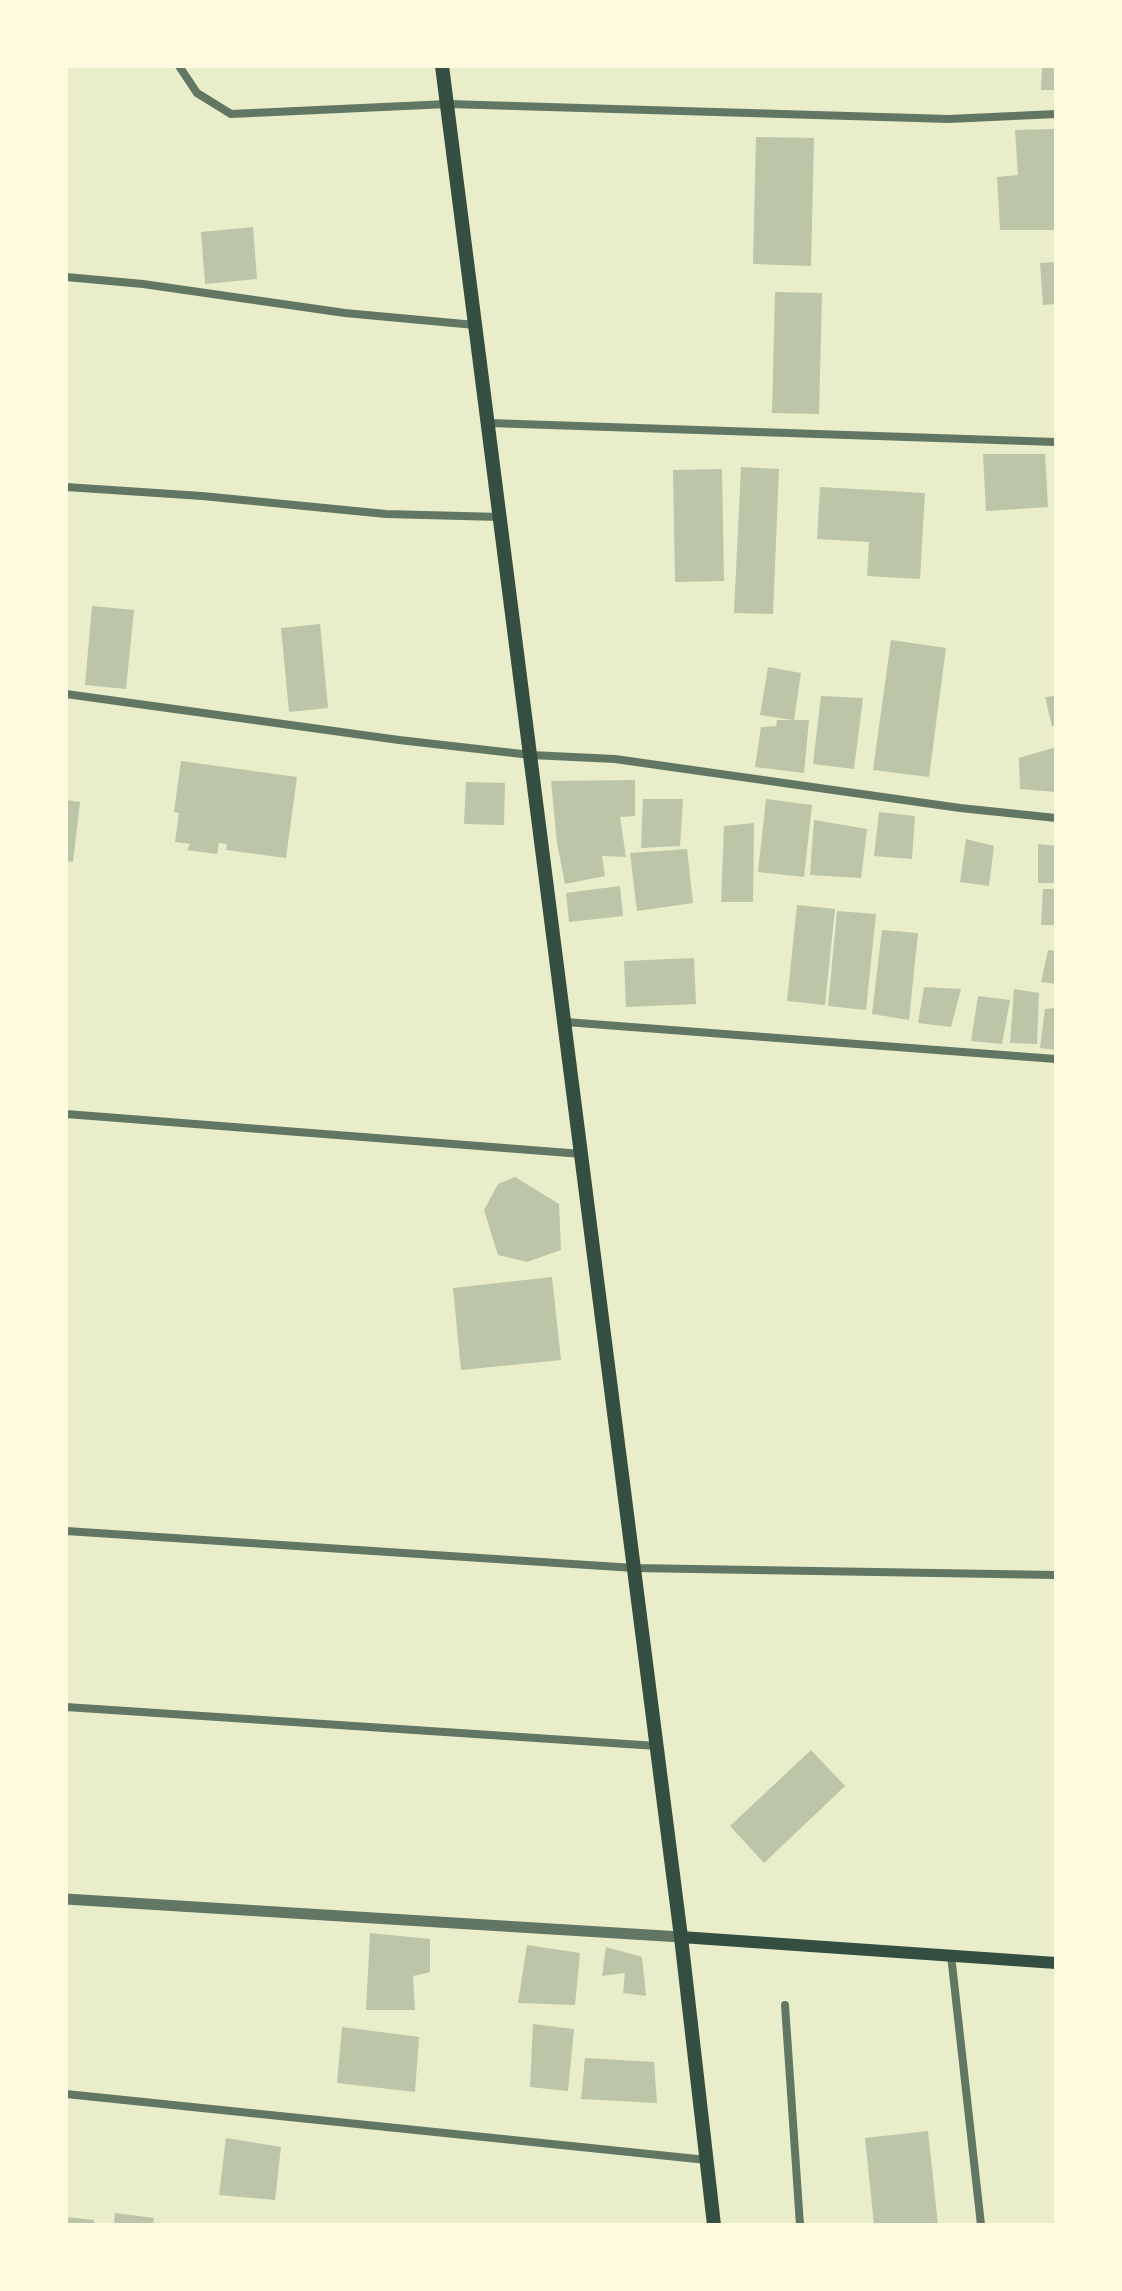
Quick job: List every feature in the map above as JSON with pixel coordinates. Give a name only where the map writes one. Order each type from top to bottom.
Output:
[{"type":"main road","points":[[442,66],[657,1746],[714,2225]]},
{"type":"main road","points":[[681,1937],[1056,1963]]},
{"type":"street","points":[[179,66],[197,93],[231,114],[448,104],[949,119],[1056,114]]},
{"type":"street","points":[[66,277],[143,284],[345,313],[476,325]]},
{"type":"street","points":[[489,423],[1056,442]]},
{"type":"street","points":[[66,487],[202,496],[386,514],[501,517]]},
{"type":"street","points":[[66,694],[399,740],[531,755],[615,759],[960,808],[1056,818]]},
{"type":"street","points":[[565,1022],[1056,1059]]},
{"type":"street","points":[[66,1114],[582,1154]]},
{"type":"street","points":[[66,1531],[634,1568],[1056,1575]]},
{"type":"street","points":[[66,1707],[657,1746]]},
{"type":"street","points":[[66,1899],[681,1937]]},
{"type":"street","points":[[951,1955],[981,2225]]},
{"type":"street","points":[[785,2005],[800,2225]]},
{"type":"street","points":[[66,2094],[707,2160]]},
{"type":"building","points":[[1042,66],[1056,66],[1056,90],[1041,90]]},
{"type":"building","points":[[1056,129],[1056,230],[1000,230],[997,177],[1018,175],[1015,130]]},
{"type":"building","points":[[756,137],[814,138],[811,266],[753,264]]},
{"type":"building","points":[[253,227],[257,279],[205,284],[201,232]]},
{"type":"building","points":[[1056,262],[1056,304],[1043,305],[1040,263]]},
{"type":"building","points":[[775,292],[822,293],[819,414],[772,413]]},
{"type":"building","points":[[983,454],[1045,454],[1048,507],[986,511]]},
{"type":"building","points":[[741,467],[779,469],[773,614],[734,613]]},
{"type":"building","points":[[722,469],[724,581],[675,582],[673,470]]},
{"type":"building","points":[[820,487],[925,493],[920,579],[867,576],[869,542],[817,539]]},
{"type":"building","points":[[92,606],[134,610],[126,689],[85,685]]},
{"type":"building","points":[[320,624],[328,708],[289,712],[281,628]]},
{"type":"building","points":[[891,640],[946,648],[929,777],[873,770]]},
{"type":"building","points":[[768,667],[801,673],[794,720],[809,720],[804,773],[755,767],[761,727],[776,726],[777,720],[793,720],[760,715]]},
{"type":"building","points":[[821,696],[863,698],[854,769],[813,764]]},
{"type":"building","points":[[1056,696],[1056,726],[1052,726],[1045,697]]},
{"type":"building","points":[[1056,747],[1056,792],[1020,789],[1019,758]]},
{"type":"building","points":[[181,761],[297,777],[286,858],[226,850],[227,844],[219,843],[217,854],[187,850],[190,844],[175,842],[179,813],[174,812]]},
{"type":"building","points":[[635,780],[635,816],[620,817],[626,857],[602,856],[605,876],[565,884],[557,843],[551,781]]},
{"type":"building","points":[[466,782],[505,783],[504,825],[464,824]]},
{"type":"building","points":[[643,799],[683,799],[680,846],[641,848]]},
{"type":"building","points":[[766,799],[812,805],[804,877],[758,872]]},
{"type":"building","points":[[66,800],[80,802],[73,862],[66,861]]},
{"type":"building","points":[[879,812],[915,816],[912,859],[874,856]]},
{"type":"building","points":[[814,820],[867,829],[861,878],[810,875]]},
{"type":"building","points":[[754,823],[753,902],[721,902],[724,826]]},
{"type":"building","points":[[966,839],[994,846],[989,886],[960,882]]},
{"type":"building","points":[[1038,844],[1056,846],[1056,883],[1038,883]]},
{"type":"building","points":[[687,849],[693,903],[637,911],[630,853]]},
{"type":"building","points":[[620,886],[623,916],[569,922],[566,893]]},
{"type":"building","points":[[1043,889],[1056,889],[1056,925],[1041,925]]},
{"type":"building","points":[[797,905],[835,909],[825,1005],[787,1001]]},
{"type":"building","points":[[837,911],[876,914],[866,1010],[828,1006]]},
{"type":"building","points":[[882,930],[918,933],[909,1020],[872,1014]]},
{"type":"building","points":[[1048,950],[1056,951],[1056,984],[1041,982]]},
{"type":"building","points":[[694,958],[696,1004],[626,1007],[624,961]]},
{"type":"building","points":[[924,987],[961,989],[951,1027],[918,1023]]},
{"type":"building","points":[[1014,989],[1039,993],[1037,1044],[1010,1043]]},
{"type":"building","points":[[978,996],[1010,1000],[1002,1044],[971,1041]]},
{"type":"building","points":[[1056,1008],[1056,1050],[1040,1048],[1045,1009]]},
{"type":"building","points":[[515,1177],[559,1204],[561,1250],[527,1262],[498,1255],[484,1210],[498,1184]]},
{"type":"building","points":[[552,1277],[561,1360],[461,1370],[453,1288]]},
{"type":"building","points":[[811,1750],[845,1786],[764,1863],[730,1826]]},
{"type":"building","points":[[370,1933],[430,1939],[430,1972],[413,1976],[415,2010],[366,2010]]},
{"type":"building","points":[[527,1945],[580,1953],[575,2005],[518,2003]]},
{"type":"building","points":[[606,1947],[642,1957],[646,1996],[623,1993],[625,1973],[602,1976]]},
{"type":"building","points":[[533,2024],[574,2029],[568,2091],[530,2087]]},
{"type":"building","points":[[342,2027],[419,2037],[415,2092],[337,2083]]},
{"type":"building","points":[[585,2058],[654,2062],[657,2103],[581,2099]]},
{"type":"building","points":[[928,2131],[938,2225],[874,2225],[865,2138]]},
{"type":"building","points":[[226,2138],[281,2147],[275,2200],[219,2195]]},
{"type":"building","points":[[115,2213],[154,2218],[153,2225],[114,2225]]},
{"type":"building","points":[[66,2217],[94,2220],[94,2225],[66,2225]]}]
